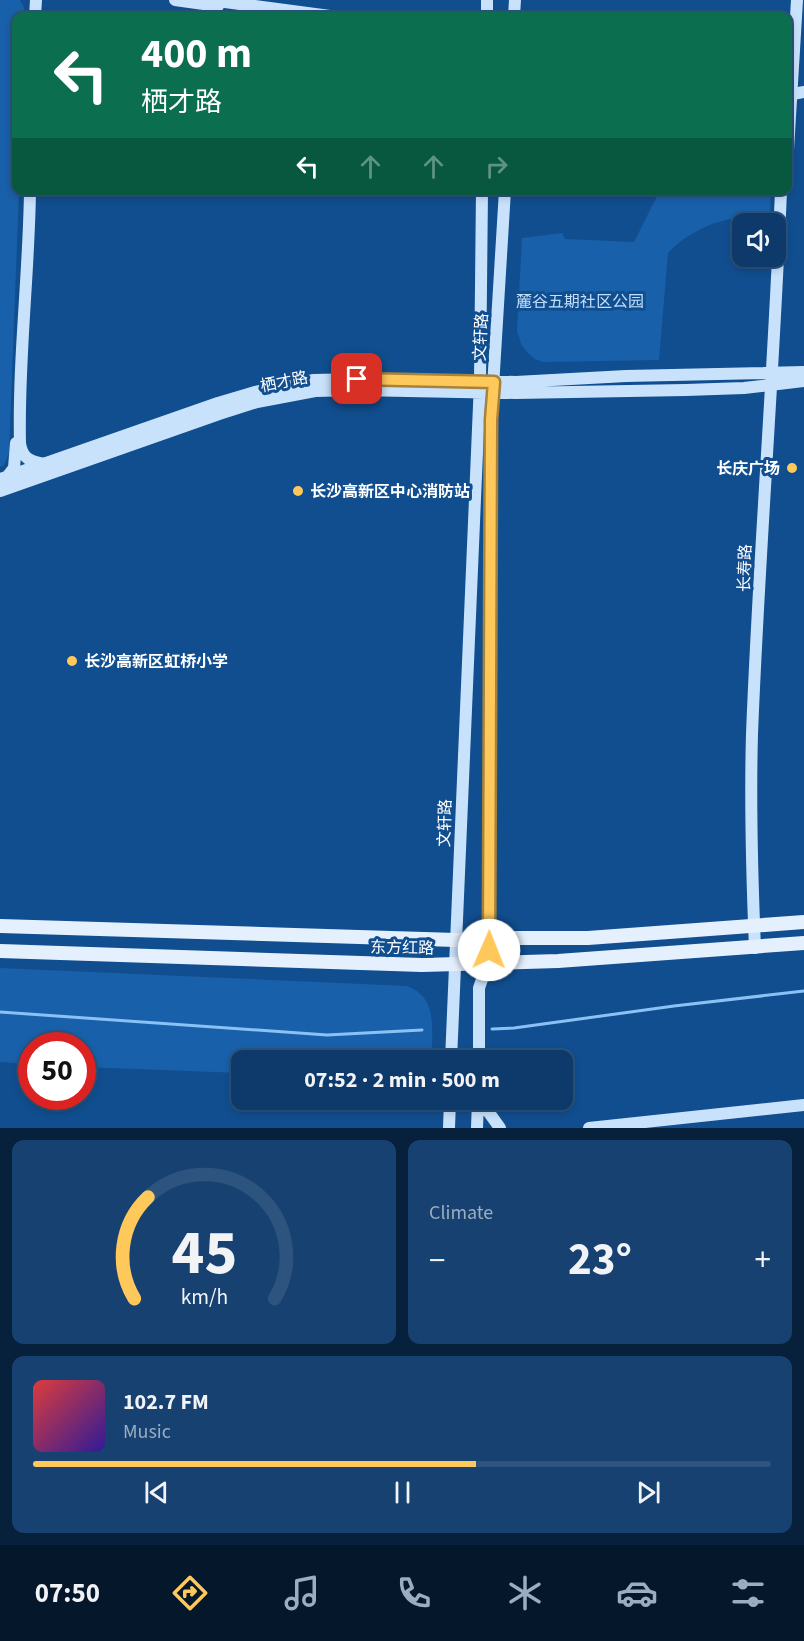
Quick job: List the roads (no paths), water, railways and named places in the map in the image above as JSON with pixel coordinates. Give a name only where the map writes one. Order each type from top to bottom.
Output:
[{"type":"main road","points":[[175,0],[260,12]]},
{"type":"main road","points":[[210,0],[300,12]]},
{"type":"main road","points":[[792,27],[795,0]]},
{"type":"main road","points":[[792,46],[795,0]]},
{"type":"main road","points":[[28,195],[29,231],[21,358],[20,443],[22,453],[28,460],[47,464]]},
{"type":"main road","points":[[4,478],[14,468],[16,457],[18,358],[28,195]]},
{"type":"main road","name":"文轩路","points":[[451,1050],[479,388],[482,195]]},
{"type":"main road","name":"文轩路","points":[[479,1050],[479,988],[488,962],[489,938],[491,432],[505,195]]},
{"type":"main road","name":"长寿路","points":[[757,948],[757,736],[766,505],[783,195]]},
{"type":"main road","name":"栖才路","points":[[774,379],[804,372]]},
{"type":"main road","name":"栖才路","points":[[0,491],[219,414],[257,402],[297,394],[357,390],[494,388],[626,376],[804,381]]},
{"type":"main road","name":"栖才路","points":[[4,478],[228,400],[295,383],[348,379],[479,388]]},
{"type":"main road","name":"东方红路","points":[[0,926],[456,940],[588,938],[804,922]]},
{"type":"main road","name":"东方红路","points":[[0,951],[410,965],[569,960],[804,943]]},
{"type":"main road","points":[[590,1128],[804,1105]]},
{"type":"main road","points":[[440,1128],[447,1110]]},
{"type":"main road","points":[[449,1128],[450,1110]]},
{"type":"main road","points":[[477,1128],[478,1110]]},
{"type":"main road","points":[[486,1110],[500,1128]]},
{"type":"waterway","points":[[492,1029],[804,991]]},
{"type":"waterway","points":[[0,1012],[327,1035],[422,1030]]},
{"type":"place","name":"长庆广场","points":[[792,468]]},
{"type":"place","name":"长沙高新区中心消防站","points":[[298,491]]},
{"type":"place","name":"长沙高新区虹桥小学","points":[[72,661]]},
{"type":"park label","name":"麓谷五期社区公园","points":[[580,301]]}]
